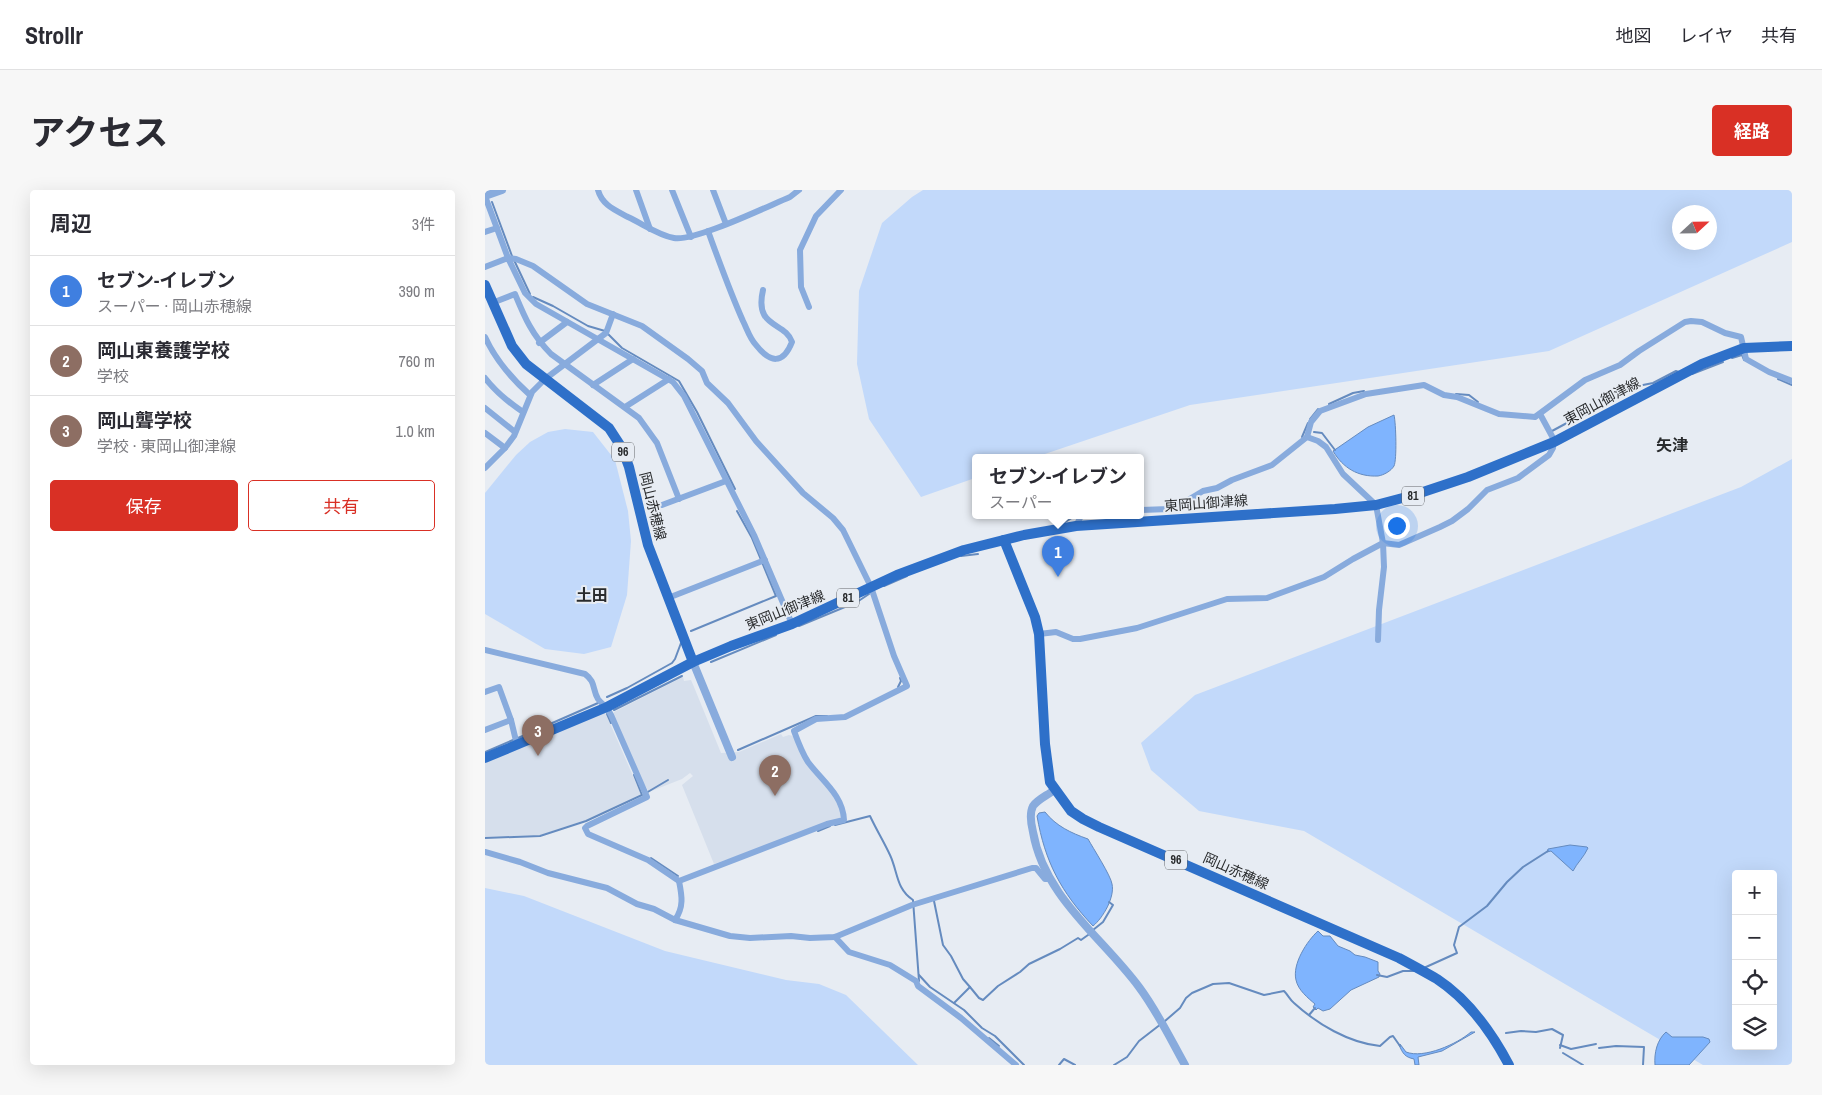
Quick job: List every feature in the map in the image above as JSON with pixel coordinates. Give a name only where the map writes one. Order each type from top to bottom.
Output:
[{"type":"main road","name":"岡山赤穂線","points":[[485,285],[512,346],[526,364],[609,428],[622,448],[629,467],[648,545],[693,662]]},
{"type":"main road","name":"東岡山御津線","points":[[485,758],[516,741],[607,707],[693,662],[792,624],[871,587],[943,558],[1004,540],[1076,526],[1335,509],[1376,505],[1415,496],[1468,477],[1551,435],[1702,364],[1744,348],[1792,346]]},
{"type":"main road","name":"岡山赤穂線","points":[[1004,540],[1035,618],[1039,634],[1050,782],[1071,811],[1083,820],[1399,958],[1437,979],[1474,1011],[1497,1043],[1509,1065]]},
{"type":"street","points":[[502,190],[485,196],[497,228],[530,300],[673,382],[684,396],[754,535],[763,561],[792,624]]},
{"type":"street","points":[[598,190],[600,199],[612,209],[650,229],[674,238],[691,237],[708,231],[790,197],[799,190]]},
{"type":"street","points":[[636,190],[650,229]]},
{"type":"street","points":[[672,190],[691,237]]},
{"type":"street","points":[[713,190],[726,224]]},
{"type":"street","points":[[809,307],[801,288],[800,250],[816,216],[841,190]]},
{"type":"street","points":[[485,232],[497,228]]},
{"type":"street","points":[[708,231],[736,306],[750,336],[756,346],[774,359],[779,360],[785,356],[792,342],[787,334],[767,320],[761,305],[763,290]]},
{"type":"street","points":[[485,267],[512,258],[533,266],[587,304],[642,326],[688,358],[702,371],[707,383],[728,403],[756,441],[803,492],[833,518],[843,530],[871,587],[907,686],[845,717],[816,719],[794,730],[804,755],[831,786],[839,800],[844,820],[827,824],[679,881]]},
{"type":"street","points":[[493,303],[515,294],[539,343],[639,418],[657,443],[679,499]]},
{"type":"street","points":[[485,468],[488,461],[505,448],[515,432],[532,392],[545,379],[599,340],[607,332],[613,314]]},
{"type":"street","points":[[1144,510],[1169,509],[1183,504],[1203,491],[1217,488],[1232,480],[1272,465],[1307,437],[1313,418],[1320,411],[1366,394],[1424,385],[1444,395],[1457,397],[1499,414],[1538,415],[1585,380],[1620,364],[1688,321],[1702,322],[1725,333],[1741,337],[1746,359],[1769,372],[1792,381]]},
{"type":"street","points":[[539,343],[567,322]]},
{"type":"street","points":[[485,337],[502,367],[530,395]]},
{"type":"street","points":[[593,384],[633,359]]},
{"type":"street","points":[[485,378],[494,389],[523,412]]},
{"type":"street","points":[[625,407],[669,380]]},
{"type":"street","points":[[485,408],[515,432]]},
{"type":"street","points":[[1039,634],[1056,632],[1073,639],[1080,639],[1137,628],[1227,599],[1267,598],[1324,577],[1367,551],[1383,544],[1399,545],[1452,521],[1468,509],[1487,490],[1521,476],[1549,455],[1553,448],[1551,435],[1538,415]]},
{"type":"street","points":[[485,433],[505,448]]},
{"type":"street","points":[[1307,437],[1318,441],[1326,447],[1343,474],[1376,505],[1383,544],[1384,567],[1378,640]]},
{"type":"street","points":[[662,505],[726,481]]},
{"type":"street","points":[[1076,526],[1080,519]]},
{"type":"street","points":[[668,598],[763,561]]},
{"type":"street","points":[[485,650],[585,674],[591,678],[598,698],[607,707],[647,797],[587,826],[586,830],[590,836],[648,860],[679,881],[682,900],[681,908],[675,920]]},
{"type":"street","points":[[693,662],[732,757]]},
{"type":"street","points":[[485,692],[499,687],[511,720],[516,741]]},
{"type":"street","points":[[485,730],[511,720]]},
{"type":"street","points":[[1054,790],[1033,807],[1030,818],[1034,839],[1051,879],[1071,910],[1138,985],[1185,1065]]},
{"type":"street","points":[[485,852],[520,862],[547,873],[607,888],[637,904],[675,920],[729,936],[750,938],[791,936],[810,938],[835,937],[913,905],[1031,868],[1036,868],[1045,879],[1051,879]]},
{"type":"street","points":[[835,937],[849,952],[891,965],[916,981],[918,986],[961,1018],[1016,1065]]},
{"type":"shaded area","points":[[923,190],[1792,190],[1792,242],[1549,351],[1190,405],[1045,454],[972,454],[972,479],[921,497],[869,419],[857,364],[859,291],[882,223]]},
{"type":"shaded area","points":[[565,429],[593,432],[615,460],[628,511],[631,541],[627,595],[611,647],[584,654],[545,649],[485,614],[485,493],[516,455],[530,442],[548,432]]},
{"type":"shaded area","points":[[1792,459],[1792,1065],[1703,1065],[1304,831],[1199,811],[1151,770],[1141,743],[1195,695],[1741,487]]},
{"type":"shaded area","points":[[683,677],[684,681],[691,680],[721,753],[739,752],[781,734],[783,737],[793,736],[829,788],[842,814],[839,820],[714,864],[682,785],[693,776],[690,773],[682,779],[649,792],[613,714]]},
{"type":"shaded area","points":[[605,712],[641,794],[586,820],[540,835],[485,837],[485,762]]},
{"type":"shaded area","points":[[485,888],[524,896],[665,951],[786,980],[819,984],[846,995],[918,1065],[485,1065]]},
{"type":"water","points":[[1394,415],[1396,441],[1393,468],[1383,475],[1371,476],[1358,473],[1341,462],[1333,451],[1368,427]]},
{"type":"water","points":[[1045,812],[1064,828],[1088,839],[1111,880],[1112,895],[1110,901],[1104,913],[1093,926],[1063,888],[1050,862],[1040,833],[1037,816],[1039,813]]},
{"type":"water","points":[[1570,845],[1588,848],[1573,871],[1551,851],[1547,852],[1548,849]]},
{"type":"water","points":[[1318,931],[1323,936],[1330,936],[1338,946],[1355,955],[1378,962],[1380,974],[1379,977],[1351,990],[1330,1009],[1323,1011],[1318,1008],[1316,1010],[1313,1007],[1315,1004],[1299,987],[1295,974],[1301,953]]},
{"type":"water","points":[[1471,1032],[1475,1032],[1442,1051],[1418,1057],[1419,1065],[1415,1065],[1414,1059],[1405,1055],[1399,1045],[1406,1052],[1422,1054],[1449,1045]]},
{"type":"water","points":[[1666,1032],[1672,1037],[1703,1037],[1709,1039],[1710,1042],[1689,1065],[1655,1065],[1657,1047],[1660,1039]]},
{"type":"waterway","points":[[492,202],[512,256]]},
{"type":"waterway","points":[[514,260],[530,294]]},
{"type":"waterway","points":[[533,297],[588,326],[605,331],[622,348],[679,381],[697,412],[735,489]]},
{"type":"waterway","points":[[1732,358],[1742,355],[1744,360]]},
{"type":"waterway","points":[[1692,374],[1723,362]]},
{"type":"waterway","points":[[1552,431],[1578,417],[1582,417],[1633,387],[1653,383],[1676,371],[1679,372]]},
{"type":"waterway","points":[[1778,379],[1792,385]]},
{"type":"waterway","points":[[1329,404],[1353,393],[1364,391]]},
{"type":"waterway","points":[[1456,394],[1469,395],[1478,402]]},
{"type":"waterway","points":[[1310,419],[1318,409]]},
{"type":"waterway","points":[[1302,437],[1308,423]]},
{"type":"waterway","points":[[1314,432],[1322,433],[1335,450]]},
{"type":"waterway","points":[[691,631],[776,596],[752,538],[737,511]]},
{"type":"waterway","points":[[1062,524],[1070,519]]},
{"type":"waterway","points":[[961,556],[978,554]]},
{"type":"waterway","points":[[884,586],[907,576]]},
{"type":"waterway","points":[[799,626],[857,602],[869,594]]},
{"type":"waterway","points":[[711,662],[776,635]]},
{"type":"waterway","points":[[607,697],[672,663],[681,643]]},
{"type":"waterway","points":[[614,710],[682,676]]},
{"type":"waterway","points":[[898,687],[901,681],[900,678]]},
{"type":"waterway","points":[[518,738],[598,703]]},
{"type":"waterway","points":[[607,714],[611,723]]},
{"type":"waterway","points":[[738,750],[816,716],[827,716]]},
{"type":"waterway","points":[[485,752],[513,740]]},
{"type":"waterway","points":[[485,838],[540,836],[586,821],[642,795],[634,775]]},
{"type":"waterway","points":[[646,793],[668,780]]},
{"type":"waterway","points":[[835,825],[870,816],[893,861],[903,891],[913,900],[919,981]]},
{"type":"waterway","points":[[818,831],[830,826]]},
{"type":"waterway","points":[[1426,967],[1457,953],[1454,945],[1459,927],[1487,906],[1507,882],[1523,867],[1548,851]]},
{"type":"waterway","points":[[651,858],[678,876]]},
{"type":"waterway","points":[[934,901],[943,945],[963,979],[970,987]]},
{"type":"waterway","points":[[1093,930],[1103,922],[1113,905],[1109,902]]},
{"type":"waterway","points":[[954,1003],[970,987],[983,1000],[998,986],[1029,964],[1078,938],[1081,940],[1088,935]]},
{"type":"waterway","points":[[1377,975],[1387,977],[1403,971],[1414,971]]},
{"type":"waterway","points":[[919,975],[930,987],[964,1010],[982,1028],[995,1036],[1024,1065]]},
{"type":"waterway","points":[[1165,1021],[1180,1008],[1186,998],[1192,993],[1213,984],[1229,983],[1264,995],[1284,991],[1303,1011],[1345,1037],[1380,1046],[1393,1036],[1400,1046]]},
{"type":"waterway","points":[[1309,1015],[1315,1008]]},
{"type":"waterway","points":[[1114,1065],[1127,1057],[1139,1041],[1161,1024]]},
{"type":"waterway","points":[[1506,1033],[1536,1032],[1552,1029],[1563,1035],[1560,1048]]},
{"type":"waterway","points":[[989,1038],[999,1046]]},
{"type":"waterway","points":[[1560,1045],[1571,1049],[1596,1044]]},
{"type":"waterway","points":[[1599,1048],[1616,1046],[1644,1047],[1643,1065]]},
{"type":"waterway","points":[[1563,1053],[1583,1065]]},
{"type":"waterway","points":[[1059,1065],[1064,1059],[1075,1065]]},
{"type":"place","name":"セブン-イレブン","points":[[1058,577]]},
{"type":"place","name":"岡山聾学校","points":[[538,756]]},
{"type":"place","name":"岡山東養護学校","points":[[775,796]]},
{"type":"district","name":"矢津","points":[[1672,445]]},
{"type":"district","name":"土田","points":[[592,595]]}]
